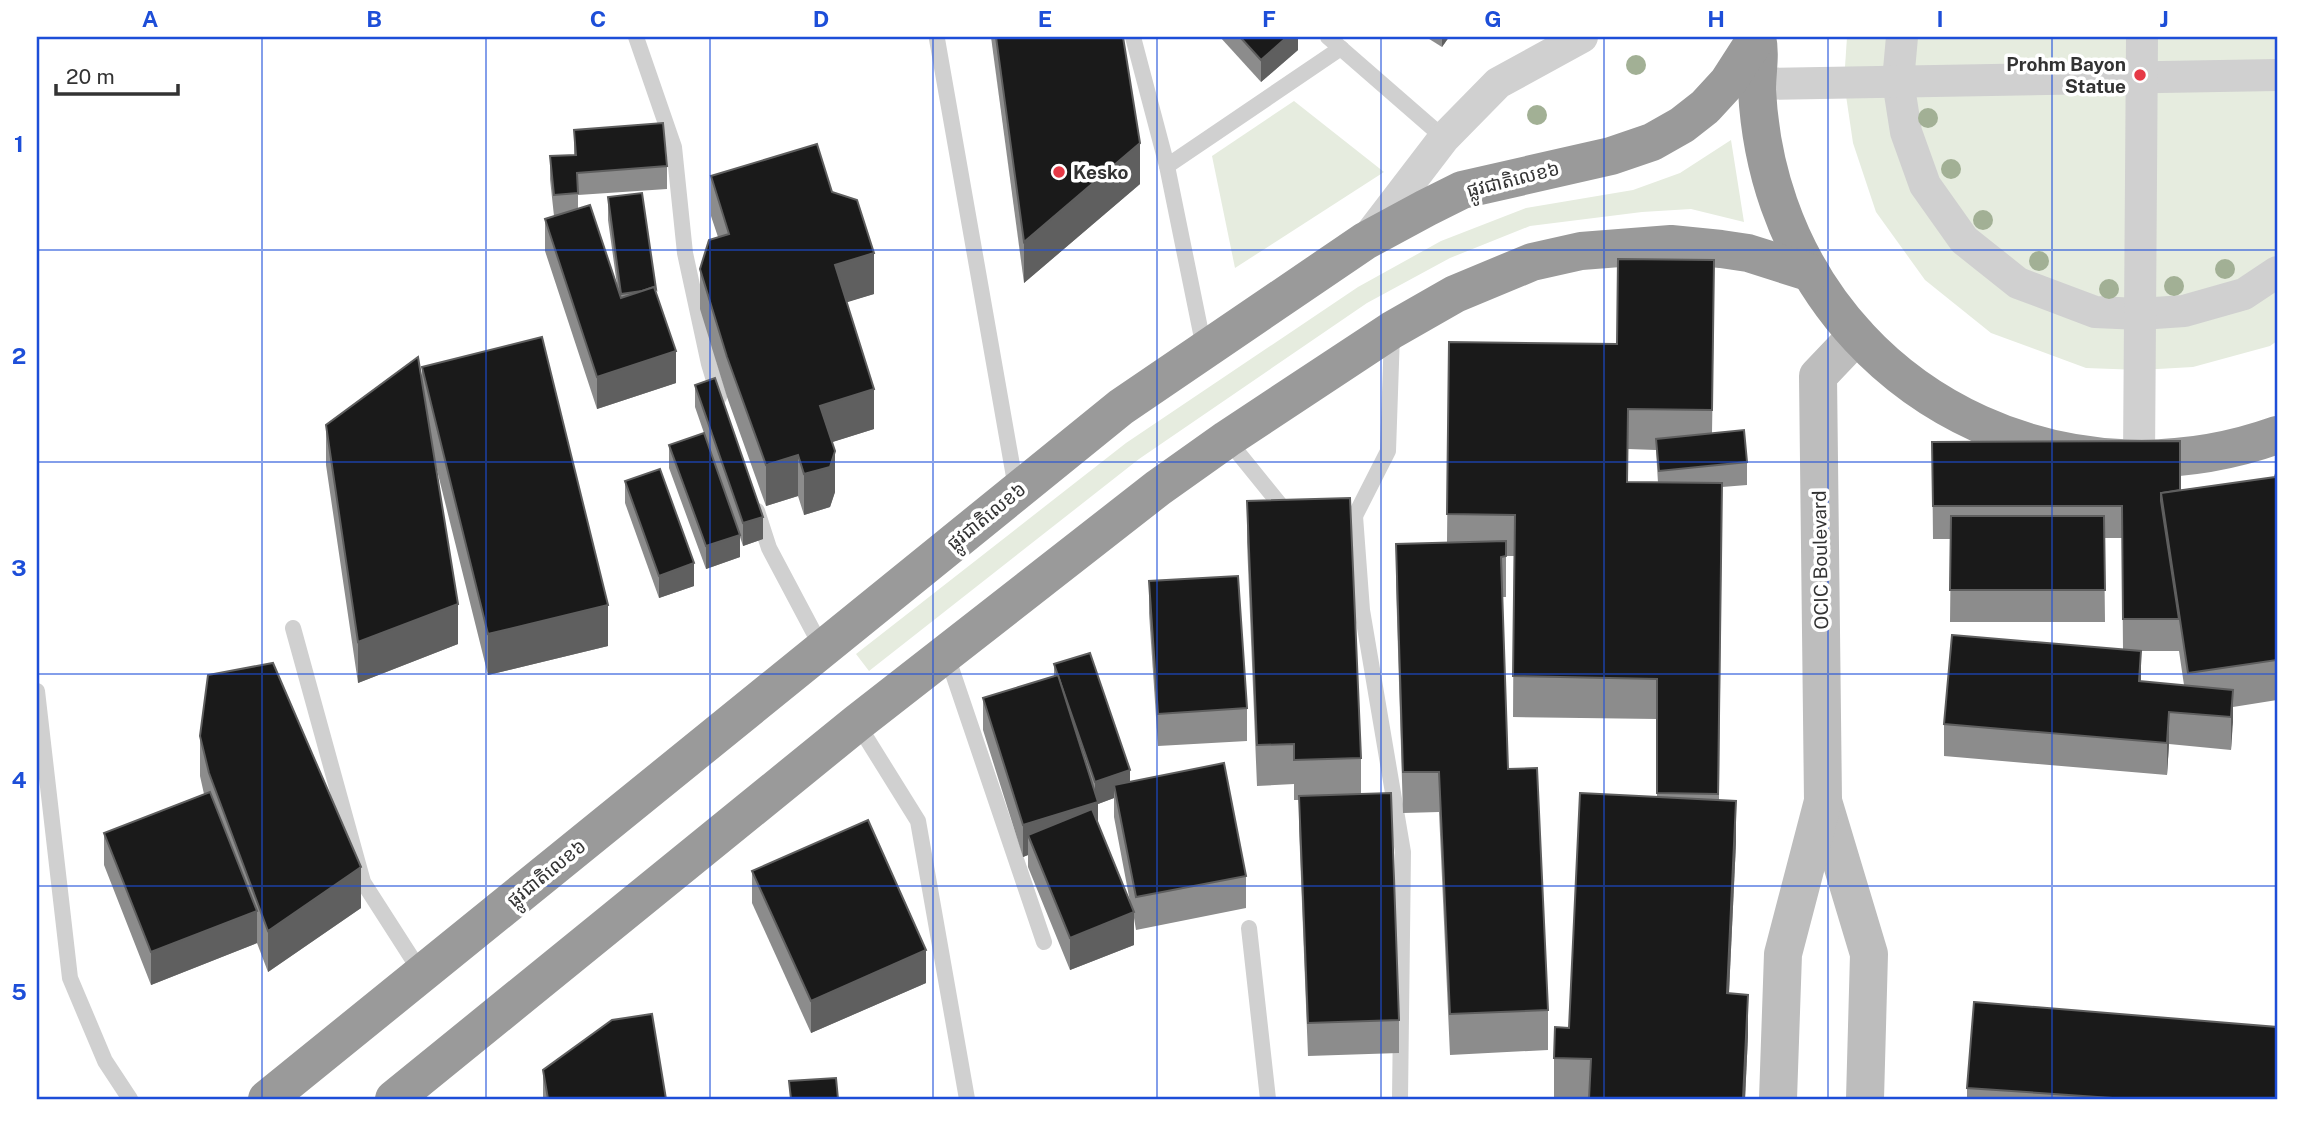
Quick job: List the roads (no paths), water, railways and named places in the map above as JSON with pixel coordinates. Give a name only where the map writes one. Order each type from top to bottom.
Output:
[{"type":"highway","points":[[1757,37],[1758,114],[1769,174],[1789,232],[1811,273],[1857,335],[1910,385],[1986,428],[2061,451],[2100,457],[2169,459],[2216,452],[2277,435]]},
{"type":"highway","name":"ផ្លូវជាតិលេខ៦","points":[[267,1099],[1121,407],[1365,241],[1462,190],[1611,156],[1652,142],[1682,125],[1705,107],[1728,82],[1757,37]]},
{"type":"highway","points":[[394,1099],[858,723],[1158,488],[1392,330],[1455,295],[1532,262],[1581,251],[1671,244],[1721,248],[1748,253],[1811,273]]},
{"type":"street","points":[[1365,241],[1444,138],[1498,83],[1582,37]]},
{"type":"street","points":[[1902,37],[1898,81],[1906,132],[1925,185],[1964,240],[2018,284],[2095,312],[2140,314],[2184,311],[2244,294],[2277,272]]},
{"type":"street","points":[[2139,460],[2142,37]]},
{"type":"street","points":[[1757,84],[2277,75]]},
{"type":"street","name":"OCIC Boulevard","points":[[1779,1099],[1783,954],[1823,801],[1818,376],[1857,335]]},
{"type":"street","name":"OCIC Boulevard","points":[[1823,801],[1869,954],[1865,1099]]},
{"type":"lane","points":[[636,37],[674,147],[685,253],[709,364],[726,416]]},
{"type":"lane","points":[[1133,37],[1167,166],[1205,351]]},
{"type":"lane","points":[[1328,37],[1444,138]]},
{"type":"lane","points":[[937,39],[1017,491]]},
{"type":"lane","points":[[1167,166],[1340,48]]},
{"type":"lane","points":[[1392,330],[1388,452],[1355,516],[1362,610],[1403,852],[1400,1099]]},
{"type":"lane","points":[[1227,439],[1282,507],[1306,510]]},
{"type":"lane","points":[[752,496],[769,548],[822,648]]},
{"type":"lane","points":[[1331,513],[1355,516]]},
{"type":"lane","points":[[293,628],[363,882],[422,974]]},
{"type":"lane","points":[[946,653],[1044,942]]},
{"type":"lane","points":[[37,691],[70,978],[105,1061],[130,1099]]},
{"type":"lane","points":[[858,723],[918,821],[967,1099]]},
{"type":"lane","points":[[1249,928],[1268,1099]]},
{"type":"place","name":"Prohm Bayon Statue","points":[[2140,75]]},
{"type":"place","name":"Kesko","points":[[1059,172]]}]
